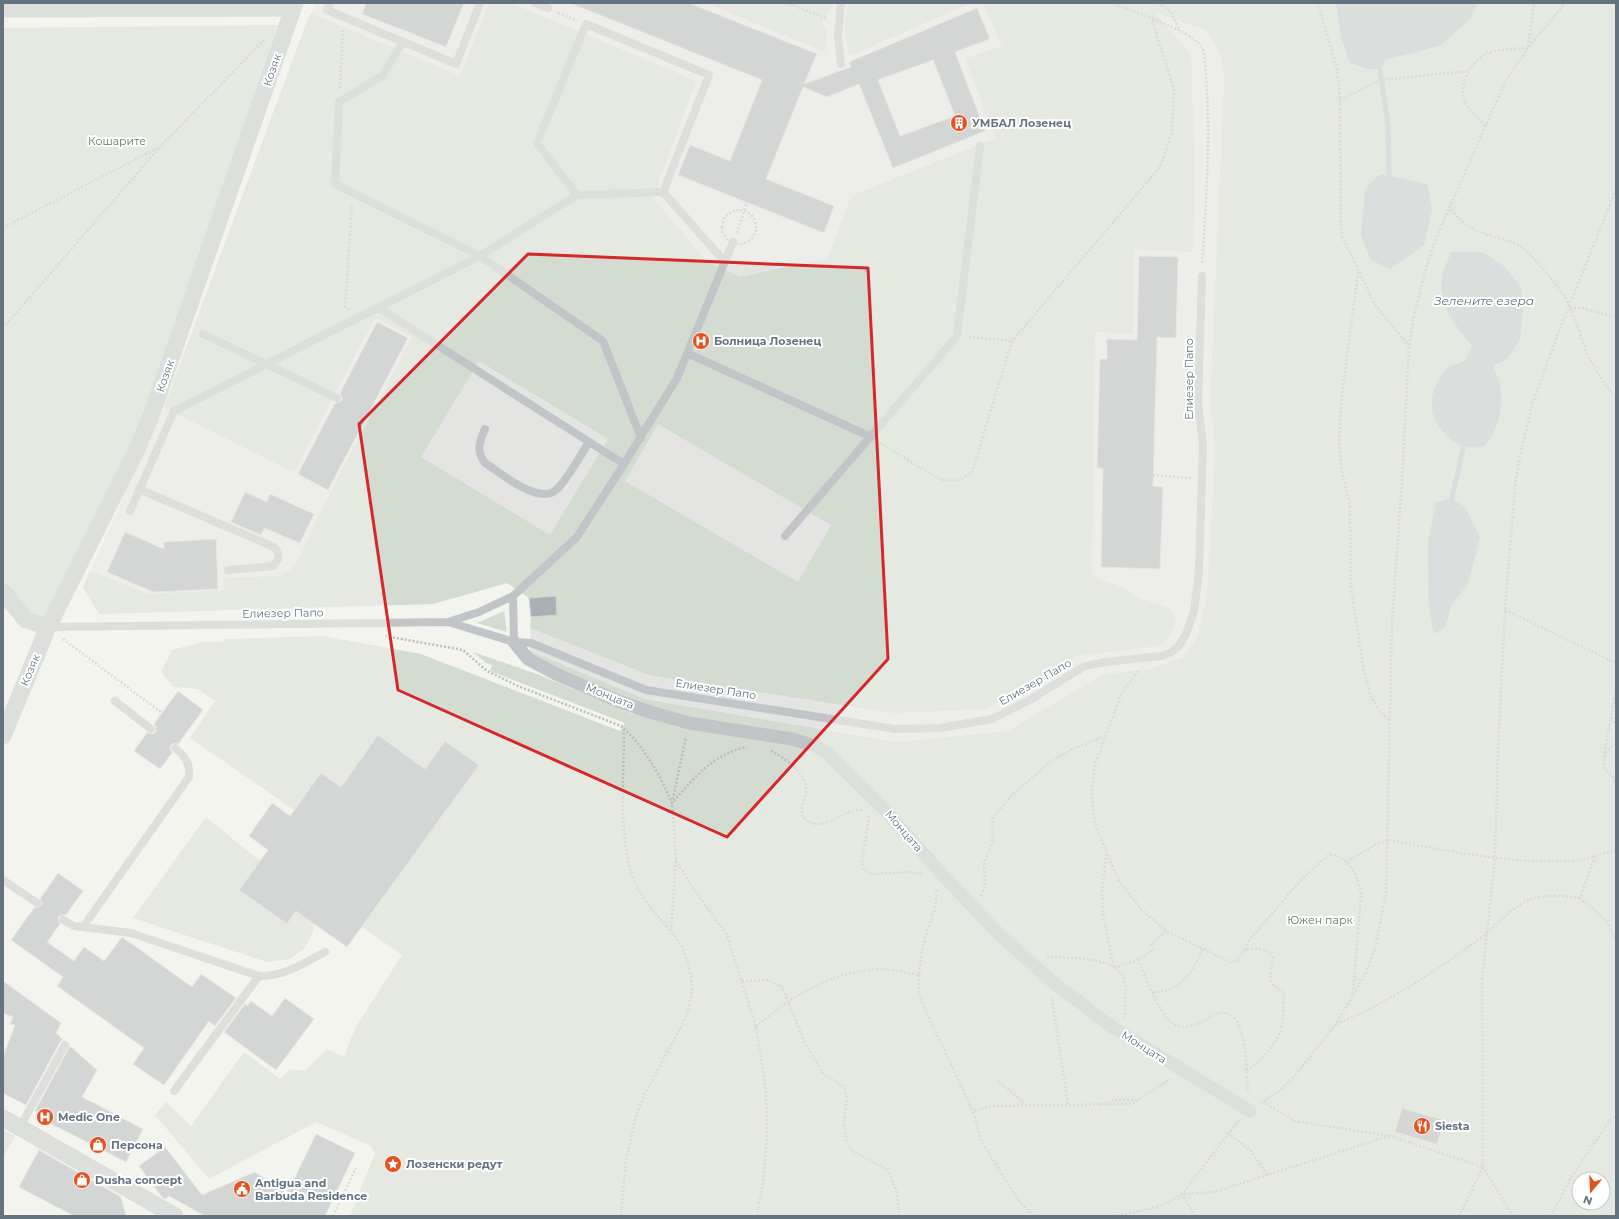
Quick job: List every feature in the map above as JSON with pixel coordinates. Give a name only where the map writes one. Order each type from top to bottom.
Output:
[{"type":"street","points":[[3,9],[294,6]]},
{"type":"street","name":"Козяк","points":[[3,736],[48,627],[138,447],[152,413],[294,6]]},
{"type":"street","points":[[3,592],[26,620],[48,627]]},
{"type":"street","name":"Монцата","points":[[514,642],[528,658],[556,674],[618,701],[690,723],[792,739],[815,746],[836,760],[862,787],[935,875],[975,909],[997,932],[1049,979],[1082,1006],[1124,1034],[1250,1111]]},
{"type":"street","points":[[3,1118],[175,1216]]},
{"type":"lane","points":[[330,3],[327,10],[456,64],[480,3]]},
{"type":"lane","points":[[535,3],[548,8]]},
{"type":"lane","points":[[841,3],[838,23],[841,64]]},
{"type":"lane","points":[[577,195],[537,143],[586,24],[709,75],[664,192]]},
{"type":"lane","points":[[403,42],[382,76],[339,102],[334,184],[480,256],[603,341],[640,438]]},
{"type":"lane","points":[[785,536],[957,336],[980,146]]},
{"type":"lane","points":[[130,511],[174,411],[480,256],[577,195],[664,192]]},
{"type":"lane","points":[[664,192],[725,262]]},
{"type":"lane","points":[[448,622],[479,612],[513,596],[576,537],[624,464],[677,378],[733,242]]},
{"type":"lane","name":"Елиезер Папо","points":[[48,627],[448,622],[514,642],[531,643],[646,690],[895,729],[940,728],[992,719],[1028,701],[1085,666],[1106,662],[1154,657],[1170,653],[1179,646],[1188,632],[1194,611],[1199,570],[1203,445],[1198,403],[1202,276]]},
{"type":"lane","points":[[379,308],[624,464]]},
{"type":"lane","points":[[203,334],[337,398]]},
{"type":"lane","points":[[687,353],[871,437]]},
{"type":"lane","points":[[485,429],[479,442],[479,449],[481,456],[486,463],[533,493],[543,495],[557,490],[589,442]]},
{"type":"lane","points":[[139,489],[274,547],[278,552],[278,559],[273,566],[228,570]]},
{"type":"lane","points":[[513,596],[514,642]]},
{"type":"lane","points":[[114,701],[151,729]]},
{"type":"lane","points":[[83,927],[189,777],[190,766],[184,755],[175,748]]},
{"type":"lane","points":[[3,880],[37,903]]},
{"type":"lane","points":[[63,920],[74,926],[131,933],[259,976],[272,976],[286,973],[325,952]]},
{"type":"lane","points":[[174,1091],[259,976]]},
{"type":"lane","points":[[20,1127],[66,1045]]},
{"type":"path","points":[[787,3],[838,23]]},
{"type":"path","points":[[1111,3],[1180,31],[1195,40],[1202,48],[1208,99],[1207,178],[1202,276]]},
{"type":"path","points":[[1158,3],[1171,12],[1180,31]]},
{"type":"path","points":[[1318,3],[1337,69],[1340,100],[1341,225],[1346,247],[1375,305],[1409,347]]},
{"type":"path","points":[[1528,48],[1534,3]]},
{"type":"path","points":[[1113,1216],[1170,1203],[1182,1194],[1228,1133],[1250,1111],[1293,1078],[1336,1024],[1353,998],[1366,973],[1375,948],[1382,921],[1386,894],[1392,622],[1402,481],[1409,347],[1414,315],[1426,268],[1449,206],[1506,80],[1528,48],[1565,3]]},
{"type":"path","points":[[548,8],[586,24]]},
{"type":"path","points":[[339,102],[343,17]]},
{"type":"path","points":[[871,437],[941,480],[957,481],[972,472],[1012,341],[1160,167],[1172,132],[1174,89],[1152,20]]},
{"type":"path","points":[[3,328],[161,146],[266,37]]},
{"type":"path","points":[[1485,125],[1466,104],[1463,85],[1468,71],[1476,60],[1488,53],[1528,48]]},
{"type":"path","points":[[1340,100],[1381,80],[1468,71]]},
{"type":"path","points":[[3,228],[161,146]]},
{"type":"path","points":[[1459,1216],[1482,1167],[1482,979],[1495,859],[1498,751],[1515,485],[1532,405],[1554,344],[1570,308],[1616,189]]},
{"type":"path","points":[[353,193],[345,306],[362,316]]},
{"type":"path","points":[[740,224],[747,202]]},
{"type":"path","points":[[1449,206],[1460,220],[1470,227],[1480,232],[1513,242],[1528,252],[1565,298],[1590,359],[1599,376],[1616,399]]},
{"type":"path","points":[[723,221],[729,213],[734,211],[744,211],[753,218],[755,229]]},
{"type":"path","points":[[1358,272],[1342,394],[1339,442],[1342,472],[1350,505],[1351,587],[1362,666],[1371,697],[1379,710],[1389,721]]},
{"type":"path","points":[[1570,308],[1581,308],[1616,317]]},
{"type":"path","points":[[957,336],[1012,341]]},
{"type":"path","points":[[1153,475],[1202,479]]},
{"type":"path","points":[[1506,610],[1616,663]]},
{"type":"path","points":[[68,636],[61,636],[162,713]]},
{"type":"path","points":[[380,636],[423,641],[463,650],[493,674],[518,686],[593,715],[624,729],[648,759],[665,785],[672,803]]},
{"type":"path","points":[[1154,657],[1142,666],[1131,678],[1122,693],[1095,764],[1092,791],[1096,827],[1106,853],[1130,896],[1166,931],[1230,962],[1238,960],[1250,939],[1301,880],[1330,854],[1339,856],[1347,862],[1358,880],[1361,893],[1353,998]]},
{"type":"path","points":[[1616,690],[1604,756],[1604,767],[1612,776],[1616,785]]},
{"type":"path","points":[[1610,717],[1616,725]]},
{"type":"path","points":[[671,931],[676,859],[672,803],[690,723]]},
{"type":"path","points":[[624,729],[624,822],[629,866],[637,887],[652,911],[671,931],[681,945],[687,960],[691,977],[692,991],[688,1011],[681,1028],[644,1095],[635,1120],[626,1160],[621,1215],[624,1216]]},
{"type":"path","points":[[975,909],[985,885],[984,862],[992,841],[992,822],[996,814],[1011,796],[1050,762],[1070,750],[1104,737]]},
{"type":"path","points":[[1604,756],[1606,751],[1616,744]]},
{"type":"path","points":[[672,803],[692,780],[723,754],[750,747]]},
{"type":"path","points":[[768,750],[785,759],[802,777],[806,788],[802,811],[806,820],[814,824],[825,823],[854,809],[862,809],[868,813],[870,817],[862,867],[869,874],[911,872],[935,875],[937,902],[926,936],[919,975],[918,989],[922,1003],[973,1111],[982,1142],[1018,1200],[1034,1216]]},
{"type":"path","points":[[1612,776],[1616,778]]},
{"type":"path","points":[[1347,862],[1373,846],[1388,840],[1495,859],[1546,862],[1574,860],[1595,856],[1615,851],[1616,846]]},
{"type":"path","points":[[1106,853],[1102,894],[1103,915],[1114,967]]},
{"type":"path","points":[[1580,898],[1595,856]]},
{"type":"path","points":[[676,859],[691,885],[727,935],[756,1027],[766,1091],[764,1176],[757,1216]]},
{"type":"path","points":[[1336,1024],[1377,1004],[1450,960],[1513,910],[1532,899],[1563,895],[1580,898],[1608,922],[1616,942]]},
{"type":"path","points":[[1114,967],[1138,959],[1154,949],[1151,944],[1166,931]]},
{"type":"path","points":[[1153,992],[1171,990],[1178,986],[1196,964],[1203,948]]},
{"type":"path","points":[[1244,950],[1256,949],[1271,954],[1274,959],[1270,980],[1273,985],[1284,993],[1282,1024],[1277,1039],[1265,1055],[1246,1072]]},
{"type":"path","points":[[1026,957],[1092,960],[1114,967],[1122,976],[1126,987],[1124,1034]]},
{"type":"path","points":[[1138,959],[1153,992],[1168,1019],[1175,1025],[1184,1027],[1193,1026],[1222,1012],[1228,1013],[1235,1018],[1240,1026],[1243,1037],[1250,1111]]},
{"type":"path","points":[[756,1027],[788,1001],[806,989],[843,976],[870,969],[892,970],[919,975]]},
{"type":"path","points":[[1049,979],[1068,1105]]},
{"type":"path","points":[[742,981],[768,980],[782,987],[805,1043],[824,1075],[843,1086],[847,1096],[844,1121],[846,1139],[851,1150],[888,1170],[897,1193],[899,1216]]},
{"type":"path","points":[[973,1111],[990,1106],[1131,1104],[1159,1088],[1183,1071]]},
{"type":"path","points":[[998,1081],[1029,1106]]},
{"type":"path","points":[[1263,1102],[1295,1121],[1390,1136],[1482,1167],[1513,1216]]},
{"type":"path","points":[[1551,1216],[1571,1178],[1610,1120],[1616,1115]]},
{"type":"path","points":[[1228,1133],[1251,1151],[1267,1175]]},
{"type":"path","points":[[1182,1194],[1214,1192],[1390,1136]]},
{"type":"path","points":[[333,1216],[356,1168]]},
{"type":"path","points":[[1182,1194],[1195,1216]]},
{"type":"highlighted area","points":[[528,254],[868,268],[888,659],[727,837],[398,690],[359,424]]},
{"type":"shaded area","name":"Болница Лозенец","points":[[315,3],[1133,3],[1206,32],[1221,56],[1224,76],[1210,402],[1215,451],[1207,595],[1198,636],[1183,657],[1149,669],[1104,674],[1007,731],[897,742],[645,699],[530,651],[531,617],[529,598],[507,583],[433,604],[99,614],[83,587],[164,407]]},
{"type":"green space","name":"Южен парк","points":[[489,3],[511,3],[696,81],[653,198],[707,262],[740,277],[828,258],[851,196],[996,138],[965,59],[1002,46],[983,3],[1616,3],[1616,1216],[350,1216],[375,1153],[371,1146],[316,1122],[209,1179],[155,1115],[166,1102],[191,1126],[244,1052],[280,1079],[290,1069],[305,1071],[327,1049],[344,1057],[355,1028],[402,955],[362,927],[479,765],[445,741],[425,769],[378,736],[341,787],[321,773],[294,810],[190,738],[215,701],[198,689],[173,687],[161,671],[172,650],[202,642],[222,642],[225,639],[323,636],[421,654],[620,731],[625,723],[490,671],[492,665],[486,663],[473,652],[537,674],[633,714],[641,706],[534,658],[530,651],[645,699],[897,742],[1007,731],[1104,674],[1149,669],[1183,657],[1198,636],[1207,595],[1215,451],[1210,402],[1224,76],[1221,56],[1206,31],[1154,12],[1191,54],[1195,176],[1193,252],[1134,249],[1133,334],[1095,332],[1092,574],[1099,579],[1119,586],[1139,598],[1170,608],[1176,620],[1169,638],[1159,646],[1077,656],[985,709],[894,713],[649,675],[530,628],[531,617],[557,614],[556,596],[529,598],[507,583],[433,604],[99,614],[83,587],[90,571],[149,594],[224,590],[223,578],[280,576],[295,566],[331,491],[412,337],[375,318],[294,472],[164,407],[310,13],[460,76]],"holes":[[[479,361],[608,439],[550,535],[421,457]],[[658,424],[831,525],[798,582],[625,481]]]},
{"type":"green space","points":[[706,3],[834,3],[822,23],[827,31],[825,52]]},
{"type":"green space","points":[[848,3],[971,3],[849,56],[844,29]]},
{"type":"green space","name":"Кошарите","points":[[278,25],[147,409],[45,619],[3,601],[3,28]]},
{"type":"green space","points":[[504,611],[507,632],[477,623]]},
{"type":"green space","points":[[206,817],[260,861],[239,890],[286,924],[305,898],[313,923],[313,932],[304,949],[290,959],[267,962],[133,918]]},
{"type":"green space","points":[[3,1130],[15,1136],[3,1158]]},
{"type":"water","points":[[1336,3],[1478,3],[1471,18],[1441,45],[1386,59],[1380,69],[1369,69],[1350,63],[1341,38]]},
{"type":"water","points":[[1380,174],[1427,184],[1432,209],[1424,245],[1390,269],[1371,260],[1361,235],[1365,189]]},
{"type":"water","name":"Зелените езера","points":[[1451,252],[1482,252],[1504,266],[1521,287],[1523,312],[1520,339],[1507,359],[1493,366],[1500,384],[1500,410],[1499,418],[1493,433],[1484,447],[1465,447],[1451,440],[1442,430],[1433,415],[1432,399],[1437,383],[1448,367],[1461,363],[1465,360],[1472,346],[1454,323],[1443,298],[1441,289],[1444,269]]},
{"type":"water","points":[[1452,499],[1465,507],[1480,537],[1468,584],[1452,604],[1445,627],[1434,634],[1429,610],[1428,542],[1436,502]]},
{"type":"building","points":[[366,3],[464,3],[446,47],[362,14]]},
{"type":"building","name":"УМБАЛ Лозенец","points":[[570,3],[689,3],[817,54],[804,84],[851,67],[849,62],[977,8],[990,39],[955,52],[985,131],[893,168],[859,84],[827,97],[803,87],[766,179],[834,206],[824,233],[678,175],[690,145],[730,161],[762,80]],"holes":[[[933,60],[955,116],[900,136],[878,80]]]},
{"type":"building","points":[[1139,256],[1178,257],[1176,338],[1157,337],[1153,486],[1163,487],[1160,569],[1101,567],[1103,468],[1097,468],[1100,359],[1107,359],[1107,339],[1137,340]]},
{"type":"building","points":[[377,322],[408,338],[328,490],[298,474],[335,403],[342,401],[340,393]]},
{"type":"building","points":[[245,492],[267,502],[270,494],[314,514],[300,543],[264,528],[261,535],[231,522]]},
{"type":"building","points":[[125,532],[164,549],[164,542],[216,539],[218,589],[153,592],[107,572]]},
{"type":"building","points":[[556,596],[557,615],[531,617],[529,598]]},
{"type":"building","points":[[178,691],[203,710],[178,744],[174,743],[171,745],[170,749],[172,753],[160,769],[134,751],[147,733],[153,734],[156,732],[156,727],[154,724]]},
{"type":"building","points":[[378,735],[425,769],[445,741],[479,765],[347,947],[296,911],[287,924],[239,890],[268,850],[249,836],[272,803],[290,816],[321,773],[341,787]]},
{"type":"building","points":[[58,873],[83,891],[66,915],[58,917],[60,924],[47,942],[74,961],[84,947],[104,961],[122,937],[192,987],[201,974],[236,998],[215,1026],[209,1021],[164,1085],[133,1064],[144,1048],[57,986],[63,977],[11,940],[34,908],[41,906],[42,903],[40,899]]},
{"type":"building","points":[[3,981],[61,1023],[56,1033],[63,1040],[60,1042],[26,1105],[3,1093],[3,1057],[15,1025],[10,1024],[13,1017],[3,1013]]},
{"type":"building","points":[[285,998],[314,1019],[276,1070],[224,1032],[245,1004],[247,1006],[251,1001],[272,1016]]},
{"type":"building","points":[[70,1046],[97,1070],[82,1097],[143,1129],[126,1162],[36,1116],[38,1112],[35,1111]]},
{"type":"building","points":[[1402,1108],[1444,1120],[1437,1144],[1395,1132]]},
{"type":"building","points":[[316,1134],[355,1153],[325,1216],[205,1216],[169,1196],[165,1199],[162,1197],[139,1166],[165,1147],[202,1195],[255,1172],[287,1194]]},
{"type":"building","points":[[39,1150],[121,1197],[126,1216],[74,1216],[19,1187]]},
{"type":"waterway","points":[[1379,63],[1388,125],[1389,175]]},
{"type":"waterway","points":[[1452,499],[1463,448]]},
{"type":"place","name":"УМБАЛ Лозенец","points":[[959,123]]},
{"type":"place","name":"Болница Лозенец","points":[[701,341]]},
{"type":"place","name":"Medic One","points":[[45,1117]]},
{"type":"place","name":"Siesta","points":[[1422,1126]]},
{"type":"place","name":"Персона","points":[[98,1145]]},
{"type":"place","name":"Лозенски редут","points":[[393,1164]]},
{"type":"place","name":"Dusha concept","points":[[82,1180]]},
{"type":"place","name":"Antigua and Barbuda Residence","points":[[242,1189]]}]
